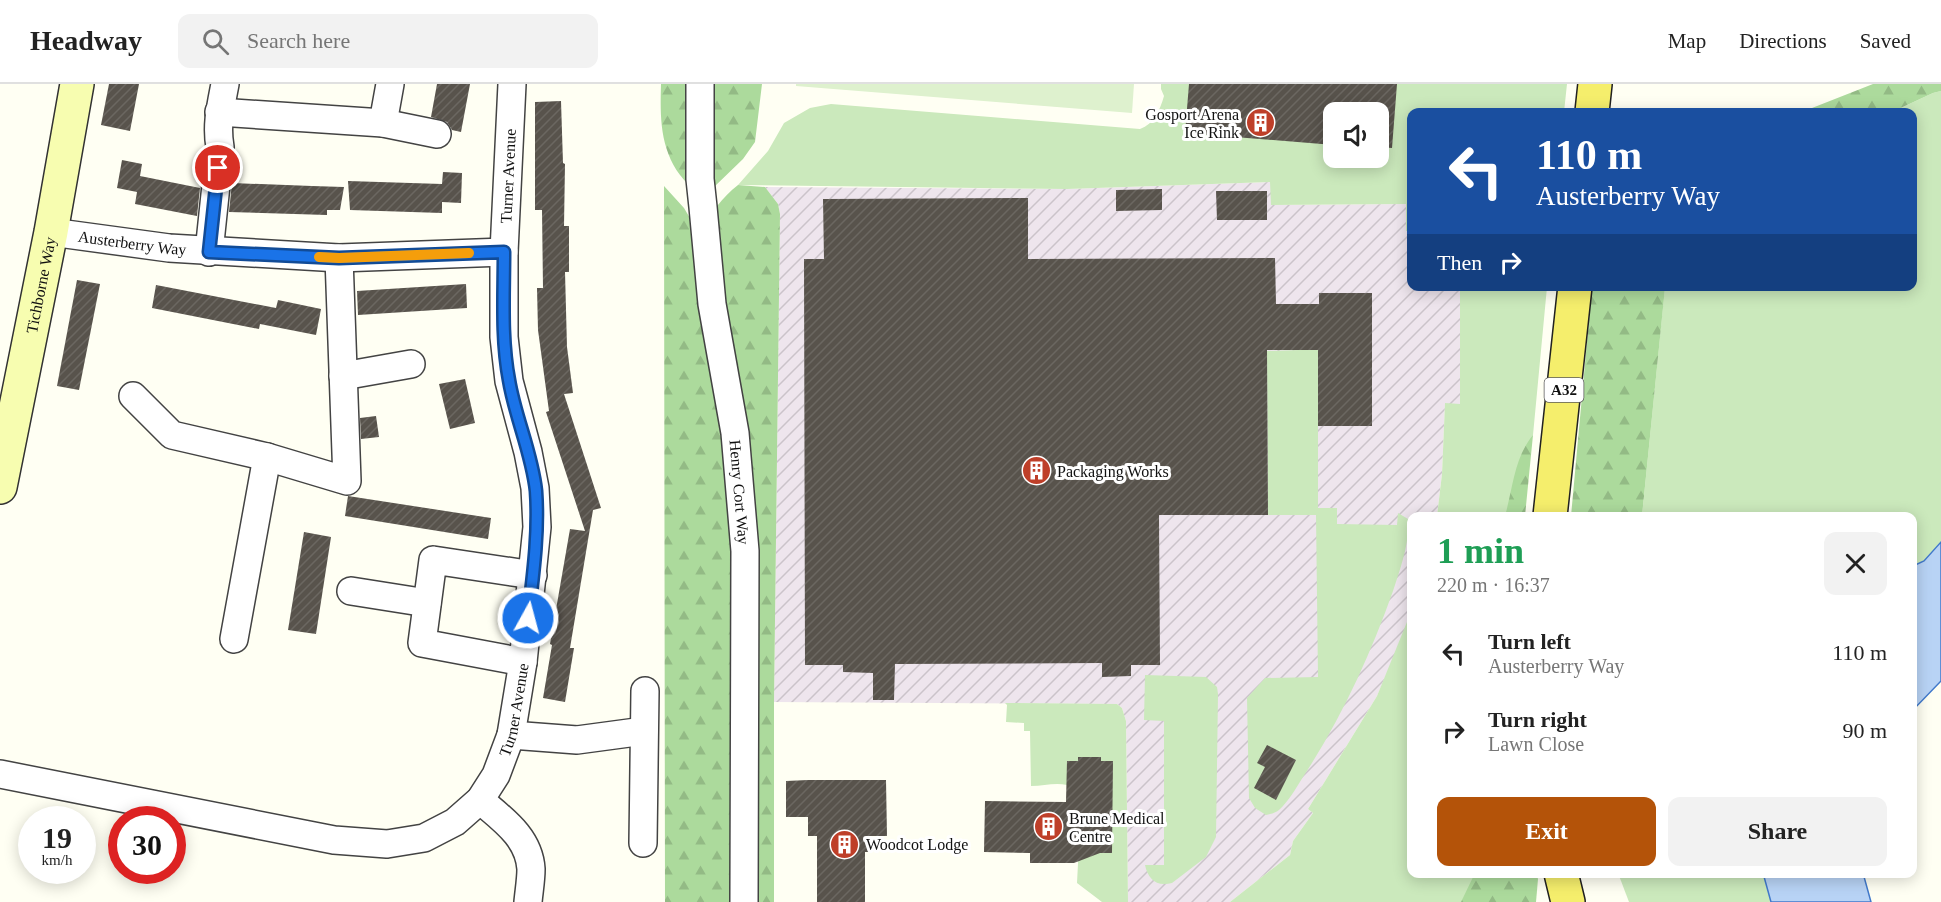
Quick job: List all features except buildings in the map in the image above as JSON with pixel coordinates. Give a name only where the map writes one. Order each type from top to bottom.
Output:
[{"type":"main road","points":[[1592,108],[1595,84]]},
{"type":"main road","name":"A32","points":[[1550,512],[1574,291]]},
{"type":"street","name":"Tichborne Way","points":[[0,487],[51,232],[77,84]]},
{"type":"street","points":[[209,252],[220,147],[219,112],[225,84]]},
{"type":"street","points":[[383,123],[390,84]]},
{"type":"street","name":"Turner Avenue","points":[[0,774],[334,840],[387,844],[424,838],[455,822],[480,800],[496,775],[511,735],[523,662],[537,527],[536,488],[509,381],[504,337],[504,252],[512,84]]},
{"type":"street","name":"Henry Cort Way","points":[[700,84],[700,179],[712,304],[735,433],[745,551],[744,902]]},
{"type":"street","points":[[219,112],[383,123],[437,134]]},
{"type":"street","name":"Austerberry Way","points":[[51,232],[209,252],[339,258],[504,252]]},
{"type":"street","points":[[133,396],[172,435],[267,457],[347,481],[339,258]]},
{"type":"street","points":[[343,375],[411,364]]},
{"type":"street","points":[[234,639],[267,457]]},
{"type":"street","points":[[523,662],[422,643],[433,560],[533,575]]},
{"type":"street","points":[[351,591],[427,603]]},
{"type":"street","points":[[643,843],[645,691]]},
{"type":"street","points":[[511,735],[577,740],[644,731]]},
{"type":"street","points":[[480,800],[514,829],[526,848],[531,869],[528,902]]},
{"type":"shaded area","points":[[1271,182],[1272,205],[1406,204],[1407,291],[1460,291],[1460,404],[1445,404],[1442,474],[1437,512],[1407,512],[1407,623],[1401,640],[1377,696],[1308,809],[1313,813],[1293,841],[1290,855],[1230,902],[1128,902],[1126,721],[1122,708],[1117,704],[774,702],[780,214],[778,204],[765,187],[1067,189]]},
{"type":"green space","points":[[661,84],[762,84],[755,142],[743,159],[713,188],[699,188],[690,185],[673,165],[663,132]]},
{"type":"green space","points":[[796,84],[1134,84],[1132,113],[796,86]]},
{"type":"green space","points":[[1161,84],[1567,84],[1564,108],[1407,108],[1407,231],[1406,204],[1271,205],[1270,182],[1067,189],[738,185],[768,151],[784,123],[810,108],[831,104],[1140,129],[1153,120],[1164,96]]},
{"type":"green space","points":[[1873,84],[1941,84],[1941,91],[1901,108],[1812,108]]},
{"type":"green space","points":[[1941,91],[1941,542],[1924,561],[1917,564],[1917,512],[1642,512],[1665,291],[1917,291],[1917,108],[1901,108]]},
{"type":"green space","points":[[738,185],[765,187],[778,204],[780,214],[774,902],[665,902],[664,186],[684,208],[697,230]]},
{"type":"green space","points":[[1460,291],[1547,291],[1533,435],[1507,512],[1437,512],[1442,474],[1445,403],[1460,404]]},
{"type":"green space","points":[[1592,291],[1665,291],[1642,512],[1571,512]]},
{"type":"green space","points":[[1318,341],[1318,508],[1337,508],[1337,524],[1397,525],[1398,513],[1407,518],[1407,537],[1401,565],[1384,615],[1342,710],[1289,799],[1279,810],[1266,815],[1255,808],[1249,798],[1247,698],[1265,678],[1318,677],[1316,515],[1268,515],[1267,351],[1299,350]]},
{"type":"green space","points":[[1533,435],[1525,512],[1506,512],[1518,463]]},
{"type":"green space","points":[[1407,622],[1407,878],[1478,878],[1466,902],[1230,902],[1290,855],[1293,841],[1313,813],[1308,809],[1377,696]]},
{"type":"green space","points":[[1145,675],[1206,677],[1217,687],[1218,694],[1216,837],[1206,857],[1172,883],[1166,884],[1154,881],[1145,865],[1164,865],[1164,721],[1144,720]]},
{"type":"green space","points":[[1005,703],[1117,704],[1122,708],[1126,721],[1128,902],[1102,902],[1077,883],[1079,844],[1067,785],[1031,786],[1030,731],[1024,731],[1024,723],[1006,722],[1007,705]]},
{"type":"green space","points":[[1473,878],[1538,879],[1536,902],[1461,902]]},
{"type":"green space","points":[[1620,878],[1764,878],[1771,902],[1629,902]]},
{"type":"water","points":[[1941,542],[1941,681],[1917,706],[1917,564],[1924,561]]},
{"type":"water","points":[[1764,878],[1864,878],[1871,902],[1771,902]]},
{"type":"slow traffic","points":[[319,257],[469,253]]},
{"type":"place","name":"Gosport Arena Ice Rink","points":[[1260,123]]},
{"type":"place","name":"Packaging Works","points":[[1036,471]]},
{"type":"place","name":"Brune Medical Centre","points":[[1048,827]]},
{"type":"place","name":"Woodcot Lodge","points":[[845,844]]},
{"type":"route","points":[[218,168],[209,252],[339,258],[504,252],[504,337],[509,381],[536,488],[537,527],[528,618]]}]
